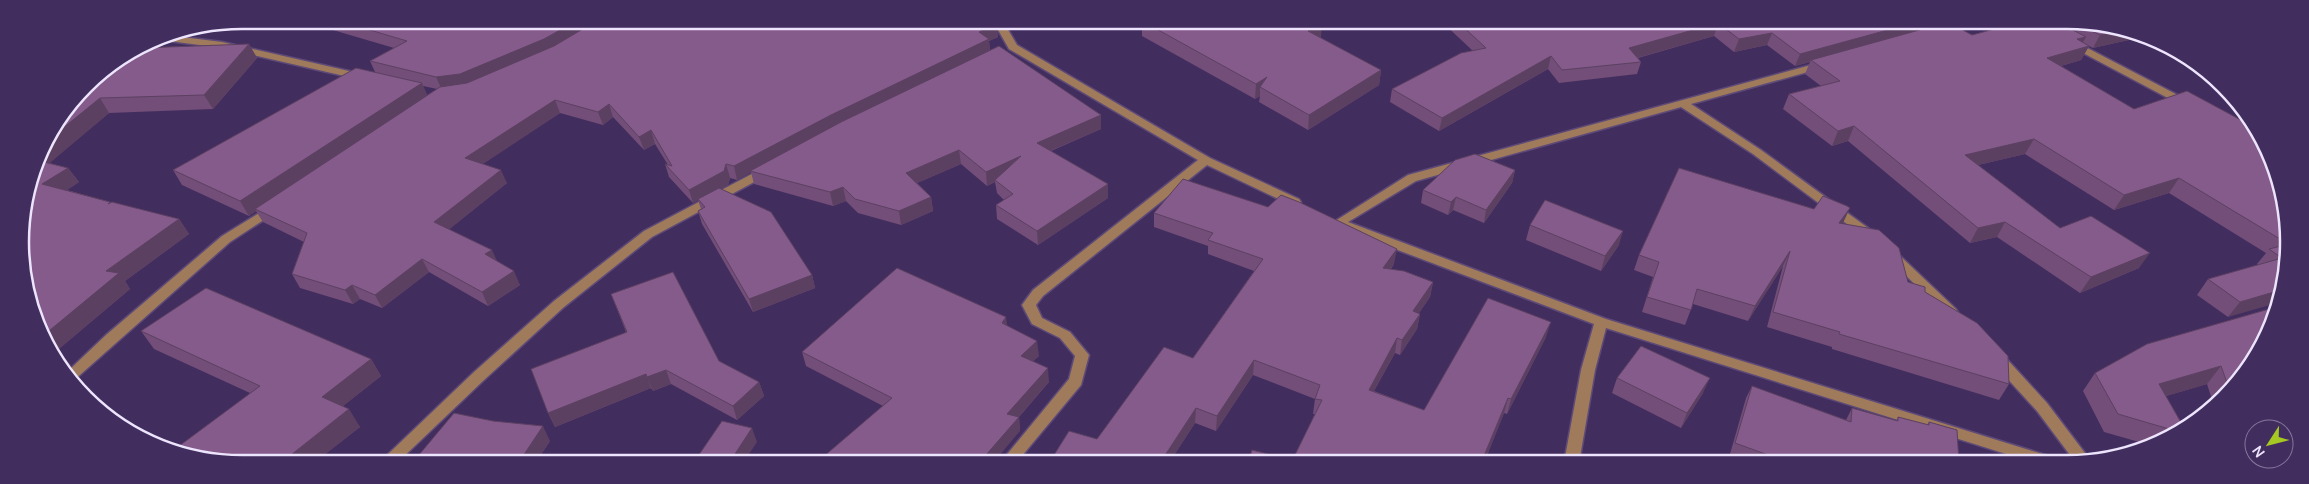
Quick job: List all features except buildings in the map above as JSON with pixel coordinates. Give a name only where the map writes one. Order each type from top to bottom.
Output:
[{"type":"street","points":[[1001,29],[1009,49],[1206,160],[1303,206]]},
{"type":"street","points":[[1935,33],[1949,29]]},
{"type":"street","points":[[2060,36],[2200,111]]},
{"type":"street","points":[[176,39],[222,45],[375,80]]},
{"type":"street","points":[[1829,62],[1412,178],[1334,220],[1601,322],[2023,455]]},
{"type":"street","points":[[1683,104],[1757,152],[1876,239],[1964,324]]},
{"type":"street","points":[[1014,455],[1076,381],[1082,355],[1065,335],[1037,321],[1029,305],[1038,293],[1206,160]]},
{"type":"street","points":[[396,455],[479,376],[559,304],[648,234],[779,164]]},
{"type":"street","points":[[74,373],[111,338],[226,239],[280,204]]},
{"type":"street","points":[[1572,455],[1588,370],[1601,322]]},
{"type":"street","points":[[1990,351],[2042,407],[2078,455]]}]
